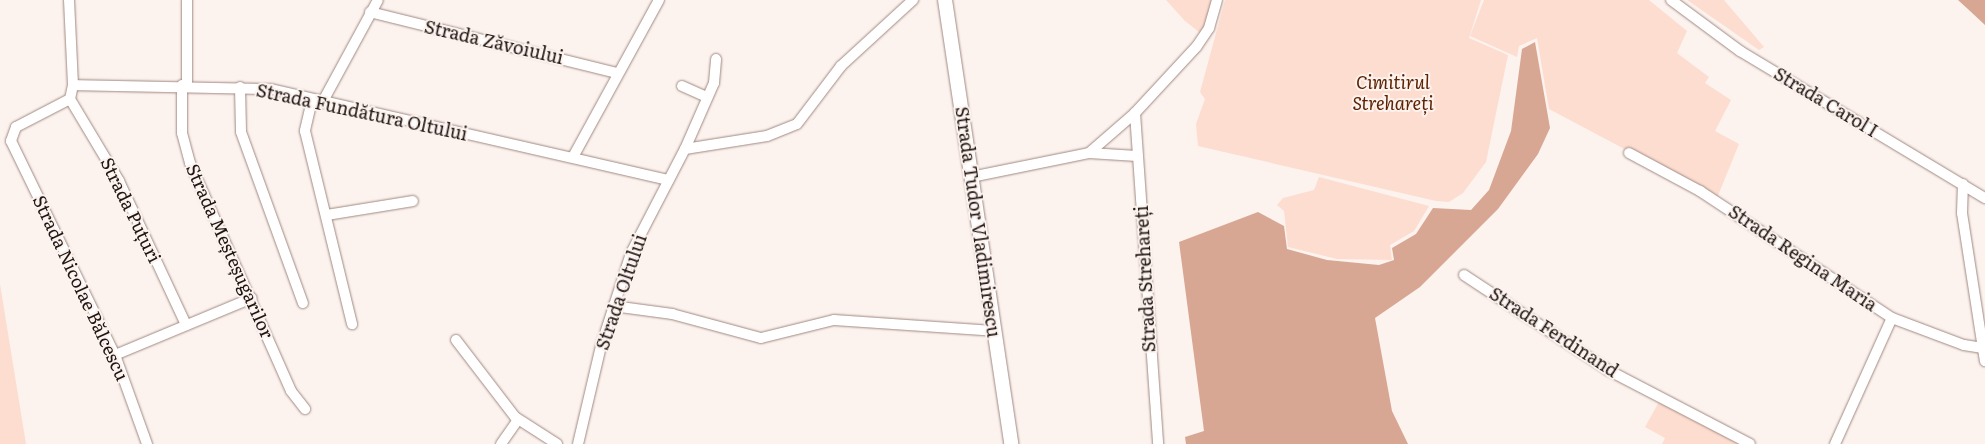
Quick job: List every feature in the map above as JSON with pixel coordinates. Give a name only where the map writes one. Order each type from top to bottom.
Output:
[{"type":"main road","name":"Strada Tudor Vladimirescu","points":[[945,0],[1010,444]]},
{"type":"street","points":[[69,0],[73,85],[70,99]]},
{"type":"street","name":"Strada Meșteșugarilor","points":[[186,0],[184,85],[186,153],[252,298],[291,391],[304,409]]},
{"type":"street","points":[[352,324],[327,214],[305,131],[317,101],[378,0]]},
{"type":"street","points":[[573,157],[617,73],[659,0]]},
{"type":"street","points":[[685,149],[767,136],[797,124],[841,66],[913,0]]},
{"type":"street","points":[[1089,153],[1135,113],[1197,46],[1209,28],[1217,0]]},
{"type":"street","name":"Strada Carol I","points":[[1671,0],[1740,51],[1985,198]]},
{"type":"street","name":"Strada Zăvoiului","points":[[370,12],[617,73]]},
{"type":"street","name":"Strada Oltului","points":[[578,444],[613,306],[631,253],[685,149],[707,97],[716,59]]},
{"type":"street","name":"Strada Fundătura Oltului","points":[[73,85],[240,87],[317,101],[669,180]]},
{"type":"street","points":[[682,86],[707,97]]},
{"type":"street","points":[[240,87],[241,132],[303,302]]},
{"type":"street","name":"Strada Nicolae Bălcescu","points":[[70,99],[12,133],[11,141],[114,355],[146,444]]},
{"type":"street","name":"Strada Puțuri","points":[[70,99],[119,181],[186,325]]},
{"type":"street","name":"Strada Strehareți","points":[[1135,113],[1158,444]]},
{"type":"street","points":[[972,177],[1089,153],[1137,156]]},
{"type":"street","name":"Strada Regina Maria","points":[[1629,153],[1700,190],[1892,318],[1964,345],[1984,348]]},
{"type":"street","points":[[1963,184],[1962,214],[1985,361]]},
{"type":"street","points":[[327,214],[413,201]]},
{"type":"street","name":"Strada Ferdinand","points":[[1464,275],[1608,370],[1750,444]]},
{"type":"street","points":[[114,355],[252,298]]},
{"type":"street","points":[[613,306],[672,314],[762,338],[834,320],[994,331]]},
{"type":"street","points":[[1835,444],[1892,318]]},
{"type":"street","points":[[456,340],[518,420],[557,444]]},
{"type":"street","points":[[501,444],[518,420]]},
{"type":"green space","points":[[1166,0],[1217,0],[1204,36],[1185,21]]},
{"type":"green space","name":"Cimitirul Strehareți","points":[[1225,0],[1481,0],[1469,38],[1508,55],[1486,162],[1463,193],[1449,202],[1436,201],[1198,146],[1196,124],[1205,99],[1200,92]]},
{"type":"green space","points":[[1484,0],[1649,0],[1687,31],[1677,53],[1709,77],[1705,83],[1731,100],[1715,131],[1739,144],[1717,198],[1549,109],[1537,38],[1519,46],[1517,57],[1470,36]]},
{"type":"green space","points":[[1687,0],[1724,0],[1764,47],[1759,50]]},
{"type":"green space","points":[[1319,177],[1429,206],[1414,231],[1390,245],[1392,260],[1337,259],[1288,247],[1284,211],[1277,205],[1283,198],[1314,190]]},
{"type":"green space","points":[[0,284],[26,444],[0,444]]},
{"type":"green space","points":[[1660,400],[1741,444],[1662,444],[1665,438],[1645,427]]},
{"type":"shaded area","points":[[1958,0],[1985,0],[1985,25],[1970,11]]},
{"type":"shaded area","points":[[1535,42],[1550,128],[1538,154],[1498,209],[1420,287],[1375,318],[1392,411],[1408,444],[1186,444],[1185,437],[1204,431],[1179,242],[1258,212],[1284,226],[1287,249],[1327,260],[1379,265],[1394,260],[1392,248],[1416,234],[1433,208],[1471,210],[1489,190],[1511,131],[1522,49]]}]
